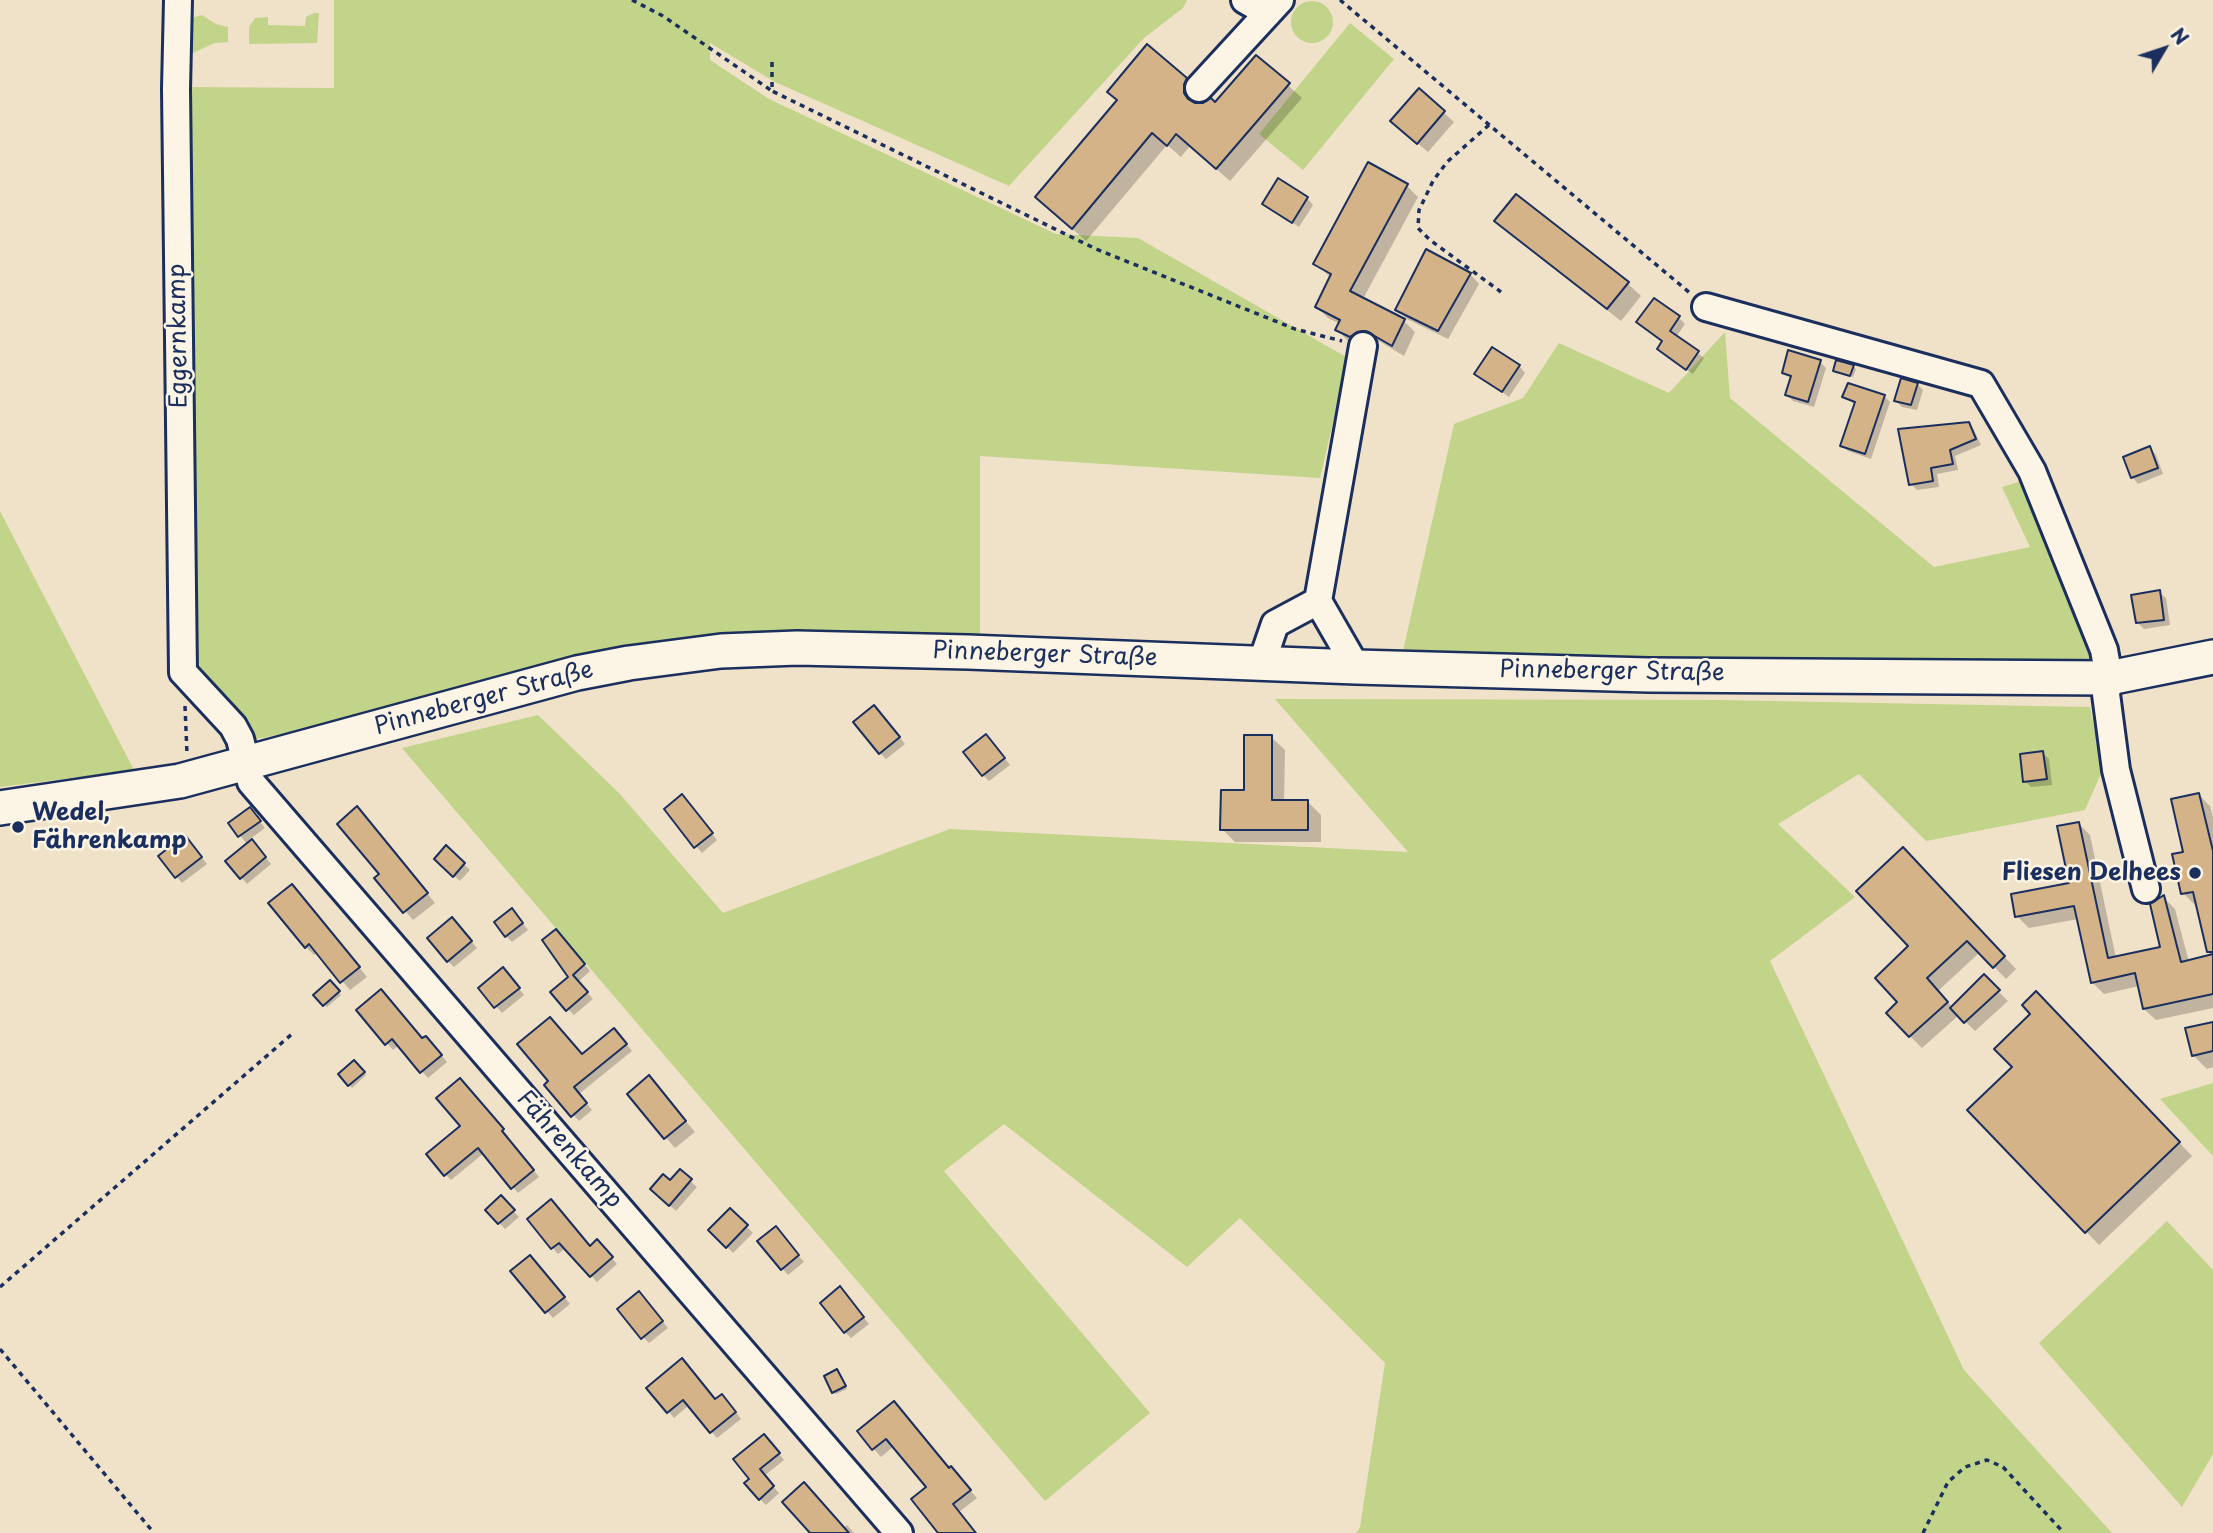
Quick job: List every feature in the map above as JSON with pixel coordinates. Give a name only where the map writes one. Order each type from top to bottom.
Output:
[{"type":"main road","name":"Pinneberger Straße","points":[[0,808],[188,779],[577,673],[721,651],[810,648],[1649,675],[2109,678],[2213,657]]},
{"type":"street","name":"Eggernkamp","points":[[177,0],[183,672]]},
{"type":"street","points":[[1199,88],[1273,6]]},
{"type":"street","points":[[1706,307],[1981,384],[2032,471],[2104,650],[2109,678],[2106,694],[2116,770],[2146,889]]},
{"type":"street","points":[[1356,667],[1318,601],[1363,346]]},
{"type":"street","points":[[1262,662],[1275,624],[1318,601]]},
{"type":"street","points":[[183,672],[233,726],[247,763]]},
{"type":"street","name":"Fährenkamp","points":[[247,763],[251,782],[899,1533]]},
{"type":"path","points":[[632,0],[663,16],[772,91],[1096,249],[1295,329],[1363,346]]},
{"type":"path","points":[[1340,0],[1706,307]]},
{"type":"path","points":[[772,62],[772,91]]},
{"type":"path","points":[[1489,125],[1447,162],[1433,181],[1419,210],[1418,228],[1501,292]]},
{"type":"path","points":[[183,672],[188,779]]},
{"type":"path","points":[[0,1287],[292,1034]]},
{"type":"path","points":[[0,1349],[155,1533]]},
{"type":"path","points":[[1923,1533],[1948,1482],[1965,1467],[1987,1460],[2003,1466],[2064,1533]]},
{"type":"green space","points":[[334,0],[1187,0],[1183,8],[1144,38],[1009,186],[775,82],[710,43],[710,60],[769,99],[1056,234],[1138,238],[1348,358],[1320,478],[980,456],[980,643],[611,665],[257,739],[195,673],[182,87],[334,88]]},
{"type":"green space","points":[[1312,1],[1327,7],[1333,22],[1327,37],[1312,43],[1297,37],[1291,22],[1297,7]]},
{"type":"green space","points":[[319,13],[317,43],[249,44],[249,27],[255,18],[268,17],[268,25],[305,26],[306,17]]},
{"type":"green space","points":[[202,15],[216,24],[228,27],[228,42],[215,43],[184,57],[184,20]]},
{"type":"green space","points":[[1350,23],[1394,59],[1303,170],[1259,134]]},
{"type":"green space","points":[[1725,332],[1730,398],[1934,567],[2030,547],[2002,487],[2028,479],[2106,667],[1403,651],[1454,424],[1523,398],[1559,343],[1669,393]]},
{"type":"green space","points":[[0,511],[134,770],[0,787]]},
{"type":"green space","points":[[1275,699],[1717,700],[2090,707],[2103,769],[2085,810],[1926,841],[1859,774],[1778,824],[1855,897],[1770,961],[1964,1370],[2112,1533],[1356,1533],[1360,1527],[1385,1363],[1240,1218],[1187,1267],[1004,1124],[944,1171],[1150,1413],[1045,1501],[402,748],[538,715],[619,793],[723,913],[950,829],[1408,852]]},
{"type":"green space","points":[[2213,1083],[2213,1156],[2160,1099]]},
{"type":"green space","points":[[2167,1221],[2213,1270],[2213,1454],[2182,1507],[2039,1343]]},
{"type":"building","points":[[1147,44],[1187,78],[1184,93],[1195,103],[1203,103],[1211,98],[1215,102],[1256,55],[1290,83],[1216,169],[1176,134],[1167,146],[1152,133],[1072,229],[1035,197],[1117,100],[1107,92]]},
{"type":"building","points":[[1419,88],[1445,111],[1417,144],[1390,121]]},
{"type":"building","points":[[1368,162],[1408,184],[1350,291],[1405,319],[1392,346],[1366,331],[1357,332],[1350,337],[1335,330],[1340,320],[1315,307],[1331,274],[1313,264]]},
{"type":"building","points":[[1278,178],[1308,197],[1292,223],[1262,204]]},
{"type":"building","points":[[1516,194],[1629,282],[1607,309],[1494,221]]},
{"type":"building","points":[[1426,249],[1471,273],[1438,331],[1395,310]]},
{"type":"building","points":[[1654,298],[1680,316],[1670,331],[1699,351],[1686,370],[1657,349],[1662,341],[1636,322]]},
{"type":"building","points":[[1492,347],[1520,365],[1502,392],[1474,374]]},
{"type":"building","points":[[1788,350],[1821,360],[1808,402],[1785,395],[1791,376],[1782,373]]},
{"type":"building","points":[[1836,360],[1854,365],[1850,376],[1833,371]]},
{"type":"building","points":[[1901,378],[1918,383],[1911,405],[1894,401]]},
{"type":"building","points":[[1848,383],[1885,395],[1865,454],[1840,446],[1855,402],[1842,397]]},
{"type":"building","points":[[1969,422],[1976,439],[1950,450],[1953,464],[1931,468],[1933,481],[1909,485],[1898,429]]},
{"type":"building","points":[[2150,446],[2158,468],[2131,478],[2123,457]]},
{"type":"building","points":[[2160,590],[2164,620],[2136,623],[2131,595]]},
{"type":"building","points":[[874,705],[900,737],[879,754],[853,722]]},
{"type":"building","points":[[986,734],[1005,758],[982,776],[963,752]]},
{"type":"building","points":[[1244,735],[1272,735],[1272,800],[1308,800],[1308,830],[1220,830],[1221,790],[1244,790]]},
{"type":"building","points":[[2043,751],[2047,779],[2023,782],[2020,754]]},
{"type":"building","name":"Fliesen Delhees","points":[[2199,793],[2213,851],[2213,952],[2207,952],[2193,892],[2181,894],[2172,854],[2183,852],[2171,799]]},
{"type":"building","points":[[682,794],[713,833],[694,848],[664,809]]},
{"type":"building","points":[[357,806],[428,893],[403,913],[374,878],[379,874],[337,824]]},
{"type":"building","points":[[250,807],[261,821],[238,837],[228,823]]},
{"type":"building","points":[[2079,822],[2108,958],[2160,947],[2150,904],[2164,895],[2181,962],[2213,954],[2213,994],[2143,1009],[2135,973],[2091,983],[2074,906],[2015,917],[2011,894],[2069,883],[2057,826]]},
{"type":"building","points":[[185,835],[202,857],[175,878],[158,856]]},
{"type":"building","points":[[252,839],[266,857],[240,879],[225,861]]},
{"type":"building","points":[[446,845],[465,863],[453,877],[434,859]]},
{"type":"building","points":[[1903,847],[2005,956],[1993,968],[1967,941],[1927,978],[1948,1002],[1909,1037],[1886,1013],[1897,1002],[1875,978],[1908,946],[1856,891]]},
{"type":"building","points":[[292,884],[360,967],[340,983],[309,944],[305,948],[268,903]]},
{"type":"building","points":[[512,908],[523,923],[505,937],[494,922]]},
{"type":"building","points":[[452,917],[472,941],[447,962],[427,938]]},
{"type":"building","points":[[556,929],[585,964],[573,975],[588,992],[566,1011],[550,992],[568,977],[542,940]]},
{"type":"building","points":[[503,967],[520,988],[494,1008],[478,988]]},
{"type":"building","points":[[1984,974],[2000,990],[1964,1023],[1950,1008]]},
{"type":"building","points":[[330,980],[340,991],[323,1006],[313,995]]},
{"type":"building","points":[[381,989],[422,1038],[426,1036],[442,1055],[420,1073],[392,1039],[385,1045],[356,1010]]},
{"type":"building","points":[[2036,991],[2180,1142],[2085,1233],[1967,1110],[2012,1067],[1994,1049],[2030,1014],[2022,1005]]},
{"type":"building","points":[[550,1017],[582,1054],[614,1028],[627,1044],[574,1087],[587,1103],[571,1117],[544,1085],[548,1081],[517,1044]]},
{"type":"building","points":[[2213,1022],[2213,1051],[2192,1056],[2185,1028]]},
{"type":"building","points":[[354,1060],[365,1072],[348,1086],[338,1074]]},
{"type":"building","points":[[649,1075],[686,1121],[664,1139],[627,1094]]},
{"type":"building","points":[[460,1078],[504,1129],[502,1131],[534,1170],[511,1189],[478,1148],[444,1176],[426,1154],[460,1126],[436,1098]]},
{"type":"building","points":[[680,1169],[692,1179],[669,1206],[650,1189],[663,1174],[670,1180]]},
{"type":"building","points":[[501,1195],[515,1210],[498,1224],[485,1210]]},
{"type":"building","points":[[551,1199],[590,1246],[597,1239],[613,1257],[590,1277],[559,1243],[551,1249],[527,1219]]},
{"type":"building","points":[[730,1208],[748,1225],[726,1248],[708,1230]]},
{"type":"building","points":[[776,1226],[799,1255],[781,1270],[757,1241]]},
{"type":"building","points":[[530,1255],[565,1297],[545,1313],[510,1271]]},
{"type":"building","points":[[840,1286],[864,1317],[844,1333],[820,1303]]},
{"type":"building","points":[[639,1291],[663,1321],[641,1339],[617,1309]]},
{"type":"building","points":[[682,1358],[715,1399],[722,1394],[736,1412],[710,1433],[683,1400],[667,1413],[646,1388]]},
{"type":"building","points":[[837,1369],[846,1386],[832,1393],[824,1376]]},
{"type":"building","points":[[894,1401],[949,1468],[951,1466],[971,1490],[953,1504],[976,1533],[938,1533],[911,1499],[926,1487],[886,1439],[872,1450],[857,1431]]},
{"type":"building","points":[[764,1434],[780,1453],[760,1469],[774,1486],[759,1500],[744,1483],[749,1479],[733,1459]]},
{"type":"building","points":[[804,1482],[849,1533],[810,1533],[782,1502]]},
{"type":"place","name":"Wedel, Fährenkamp","points":[[18,827]]},
{"type":"place","name":"Fliesen Delhees","points":[[2195,873]]}]
